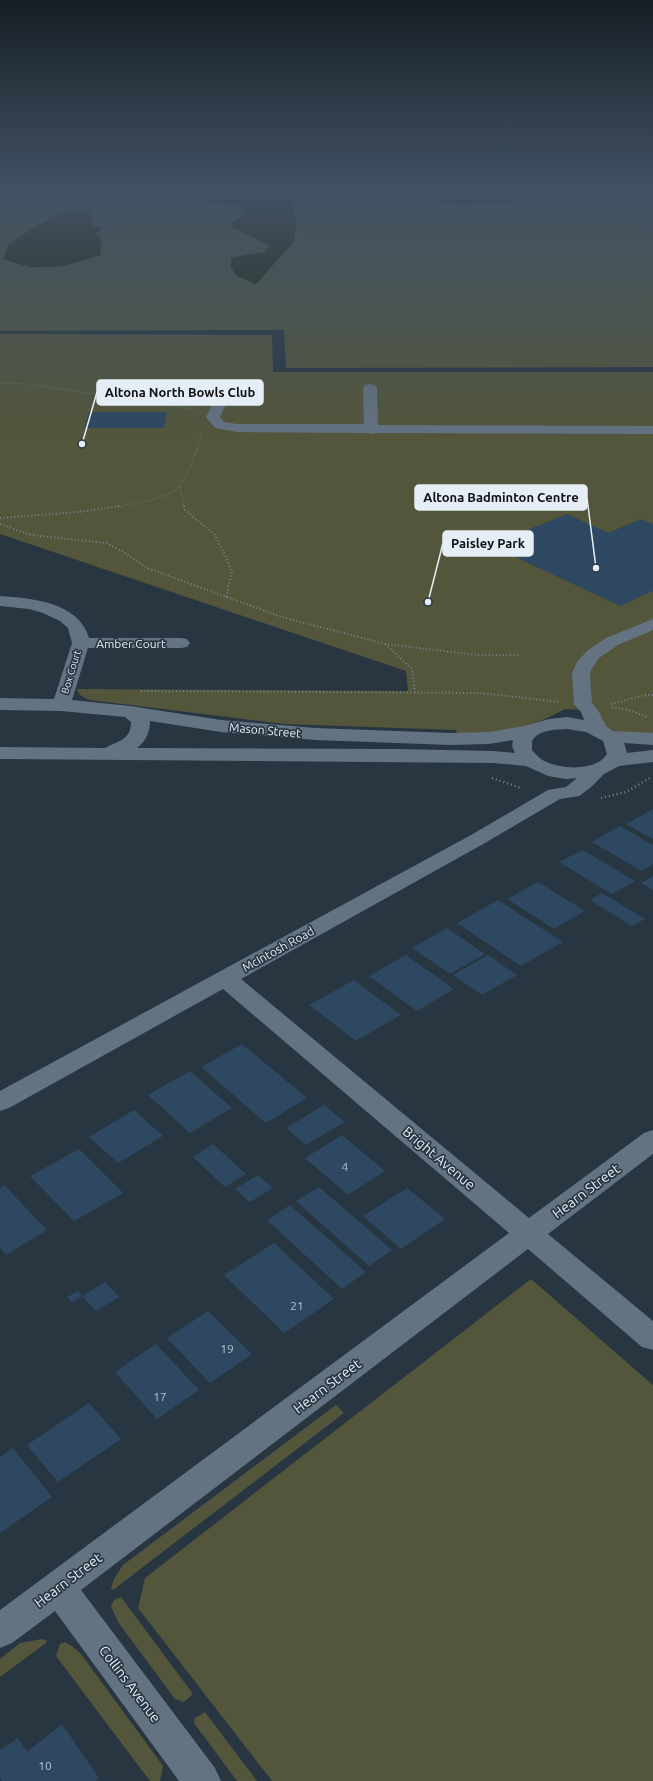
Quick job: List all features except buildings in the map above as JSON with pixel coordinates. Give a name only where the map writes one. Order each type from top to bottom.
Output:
[{"type":"street","points":[[370,388],[371,430]]},
{"type":"street","points":[[219,404],[213,417],[220,425],[236,428],[371,430],[653,430]]},
{"type":"street","name":"Box Court","points":[[0,602],[14,602],[39,606],[58,614],[73,623],[79,633],[81,643],[61,705]]},
{"type":"street","points":[[605,766],[616,755],[616,748],[613,742],[602,733],[589,710],[583,704],[582,670],[589,658],[601,648],[653,624]]},
{"type":"street","name":"Amber Court","points":[[81,643],[181,643]]},
{"type":"street","name":"Mason Street","points":[[0,704],[61,705],[130,712],[221,726],[315,734],[451,739],[489,738],[567,723],[602,733]]},
{"type":"street","points":[[555,794],[550,790],[545,775],[524,755],[521,748],[521,742],[525,736],[538,728],[574,707],[583,704]]},
{"type":"street","points":[[92,753],[113,751],[127,747],[136,740],[141,729],[140,720],[130,712]]},
{"type":"street","points":[[602,733],[653,739]]},
{"type":"street","name":"Mason Street","points":[[0,754],[92,753],[493,757],[535,764],[562,773],[587,773],[605,766]]},
{"type":"street","points":[[605,766],[653,756]]},
{"type":"street","name":"McIntosh Road","points":[[0,1102],[478,839],[555,794],[572,792],[605,766]]},
{"type":"street","name":"Bright Avenue","points":[[225,978],[653,1338]]},
{"type":"street","name":"Hearn Street","points":[[0,1631],[653,1140]]},
{"type":"street","name":"Collins Avenue","points":[[58,1587],[202,1781]]},
{"type":"path","points":[[0,518],[60,514],[132,505],[173,493],[180,486],[199,446],[202,433]]},
{"type":"path","points":[[180,486],[185,510],[214,534],[226,557],[232,574],[226,597]]},
{"type":"path","points":[[0,524],[31,534],[106,544],[125,553],[147,568],[226,597],[282,617],[385,644],[477,655],[520,655]]},
{"type":"path","points":[[385,644],[412,669],[415,693]]},
{"type":"path","points":[[138,691],[480,693],[562,702]]},
{"type":"path","points":[[653,696],[646,695],[606,705],[628,710],[653,719]]},
{"type":"path","points":[[596,798],[626,792],[653,775]]},
{"type":"path","points":[[487,776],[497,781],[523,788]]},
{"type":"shaded area","points":[[0,275],[653,275],[653,367],[286,368],[284,330],[0,331]]},
{"type":"shaded area","points":[[235,275],[265,275],[256,285]]},
{"type":"shaded area","points":[[0,334],[272,335],[273,372],[653,372],[653,735],[627,733],[607,729],[600,723],[598,711],[565,709],[543,720],[504,732],[458,736],[456,730],[284,724],[90,700],[82,696],[77,689],[408,691],[406,671],[0,534]]},
{"type":"shaded area","points":[[531,1279],[653,1385],[653,1781],[272,1781],[138,1608],[145,1578]]},
{"type":"shaded area","points":[[336,1405],[344,1413],[113,1590],[111,1588],[114,1579],[123,1565]]},
{"type":"shaded area","points":[[121,1597],[193,1694],[184,1702],[175,1699],[118,1622],[111,1606],[114,1600]]},
{"type":"shaded area","points":[[42,1639],[47,1641],[46,1643],[0,1677],[0,1659],[20,1643]]},
{"type":"shaded area","points":[[65,1642],[81,1654],[163,1766],[160,1781],[150,1781],[56,1656],[60,1644]]},
{"type":"shaded area","points":[[205,1712],[257,1781],[237,1781],[194,1723],[195,1718]]},
{"type":"place","name":"Altona North Bowls Club","points":[[82,444]]},
{"type":"place","name":"Altona Badminton Centre","points":[[596,568]]},
{"type":"place","name":"Paisley Park","points":[[428,602]]}]
